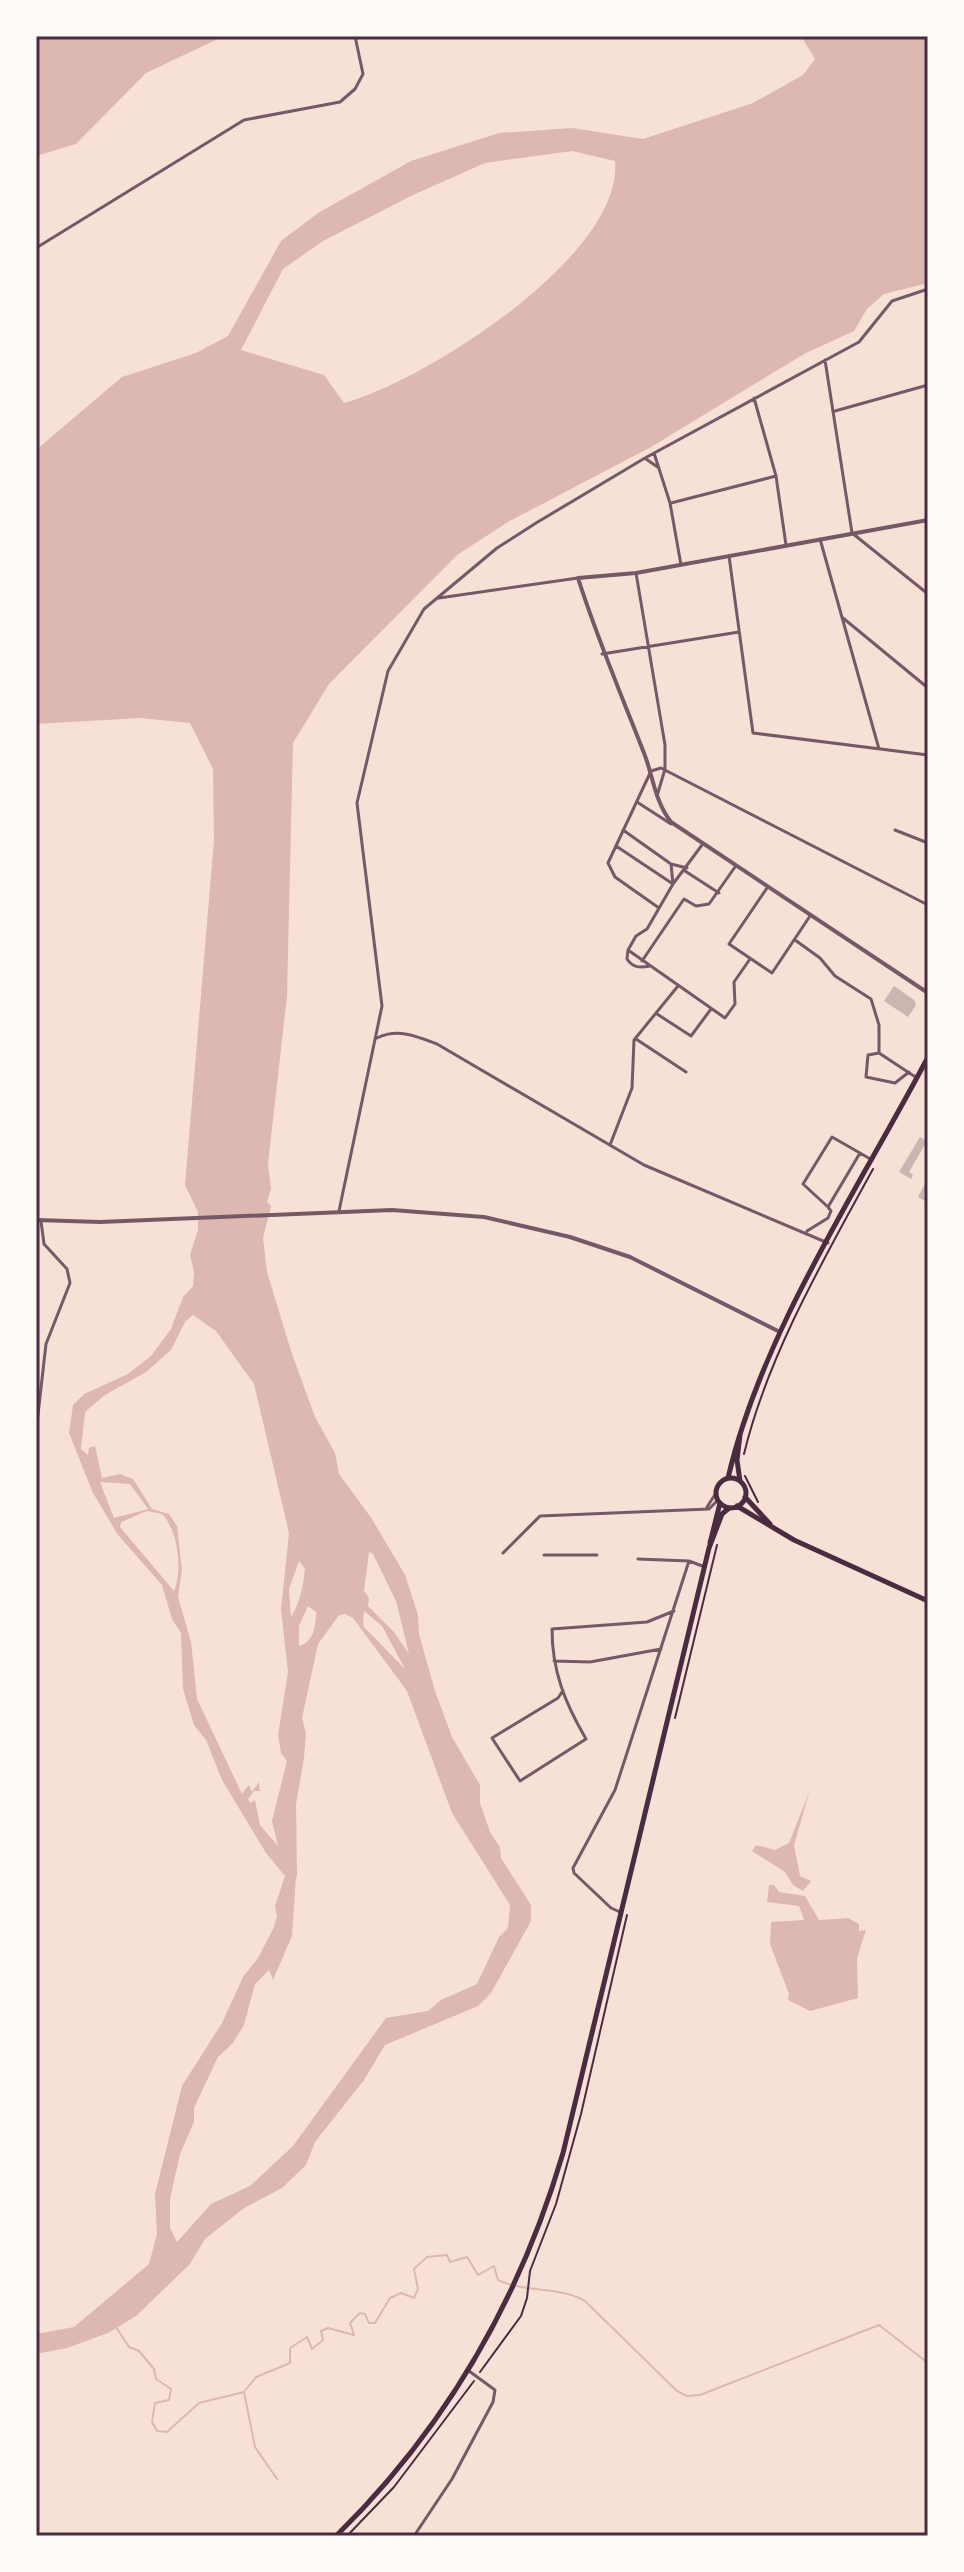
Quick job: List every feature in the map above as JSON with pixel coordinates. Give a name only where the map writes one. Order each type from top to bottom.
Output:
[{"type":"main road","points":[[728,1478],[740,1430],[759,1376],[927,1061]]},
{"type":"main road","points":[[740,1430],[737,1460],[745,1497],[773,1528]]},
{"type":"main road","points":[[336,2536],[414,2449],[469,2371],[508,2298],[543,2217],[563,2153],[625,1911],[705,1567],[721,1482],[728,1478],[740,1481]]},
{"type":"main road","points":[[709,1548],[722,1514],[737,1506],[745,1497]]},
{"type":"main road","points":[[718,1499],[729,1508]]},
{"type":"main road","points":[[737,1506],[773,1528],[928,1601]]},
{"type":"street","points":[[36,248],[244,120],[332,105],[348,96],[362,78],[363,64],[355,36]]},
{"type":"street","points":[[339,1211],[382,1006],[357,803],[388,671],[424,609],[497,548],[645,458],[864,339],[892,301],[928,289]]},
{"type":"street","points":[[825,360],[852,533],[928,594]]},
{"type":"street","points":[[835,411],[928,385]]},
{"type":"street","points":[[754,398],[776,476],[786,545]]},
{"type":"street","points":[[654,453],[670,503],[681,565]]},
{"type":"street","points":[[645,458],[662,471]]},
{"type":"street","points":[[670,503],[776,476]]},
{"type":"street","points":[[438,598],[636,573],[928,520]]},
{"type":"street","points":[[820,539],[879,749]]},
{"type":"street","points":[[729,556],[753,733],[928,755]]},
{"type":"street","points":[[636,573],[662,722],[665,769],[657,796]]},
{"type":"street","points":[[578,578],[602,654],[651,771],[657,796],[665,814],[678,828]]},
{"type":"street","points":[[843,618],[928,688]]},
{"type":"street","points":[[602,654],[739,632]]},
{"type":"street","points":[[651,771],[665,769],[928,905]]},
{"type":"street","points":[[651,771],[608,860],[611,873],[659,908]]},
{"type":"street","points":[[636,802],[928,993]]},
{"type":"street","points":[[623,830],[719,893]]},
{"type":"street","points":[[895,830],[928,843]]},
{"type":"street","points":[[615,845],[673,884]]},
{"type":"street","points":[[650,966],[639,968],[631,964],[627,959],[628,950],[634,938],[648,929],[673,884],[702,845]]},
{"type":"street","points":[[671,864],[673,884]]},
{"type":"street","points":[[642,961],[684,899],[704,906],[719,893],[735,867]]},
{"type":"street","points":[[767,888],[729,944],[750,959],[772,973],[810,916]]},
{"type":"street","points":[[795,940],[820,958],[833,975],[871,999],[879,1025],[879,1053]]},
{"type":"street","points":[[628,950],[725,1018],[735,1004],[734,981],[750,959]]},
{"type":"street","points":[[610,1145],[632,1088],[635,1038],[678,986]]},
{"type":"street","points":[[657,1014],[691,1036],[711,1009]]},
{"type":"street","points":[[377,1038],[390,1033],[410,1034],[437,1044],[671,1178],[807,1231],[828,1243]]},
{"type":"street","points":[[635,1038],[686,1072]]},
{"type":"street","points":[[909,1072],[895,1083],[866,1077],[868,1055],[879,1053],[909,1072],[917,1078]]},
{"type":"street","points":[[807,1231],[828,1218],[831,1211],[806,1189],[805,1179],[832,1137],[876,1159]]},
{"type":"street","points":[[828,1207],[860,1153]]},
{"type":"street","points":[[36,1432],[42,1358],[49,1331],[70,1283],[67,1269],[44,1244],[39,1220],[184,1219],[392,1210],[484,1217],[570,1237],[665,1273],[780,1332]]},
{"type":"street","points":[[503,1553],[540,1516],[704,1509],[718,1499]]},
{"type":"street","points":[[544,1555],[597,1555]]},
{"type":"street","points":[[638,1559],[689,1561],[705,1567]]},
{"type":"street","points":[[625,1911],[606,1903],[575,1875],[573,1868],[608,1807],[689,1561]]},
{"type":"street","points":[[562,1692],[538,1712],[492,1738],[520,1781],[585,1740],[562,1692],[553,1658],[552,1629],[647,1622],[674,1611]]},
{"type":"street","points":[[553,1658],[561,1664],[590,1662],[662,1649]]},
{"type":"street","points":[[414,2536],[452,2479],[493,2402],[495,2390],[469,2371]]},
{"type":"path","points":[[743,1459],[769,1376],[821,1265],[876,1159]]},
{"type":"path","points":[[742,1471],[758,1501],[753,1507]]},
{"type":"path","points":[[674,1721],[719,1538]]},
{"type":"path","points":[[347,2536],[394,2487],[521,2316],[528,2282],[556,2204],[581,2114],[625,1911]]},
{"type":"shaded area","points":[[36,36],[224,36],[146,73],[76,144],[36,156]]},
{"type":"shaded area","points":[[801,36],[928,36],[928,283],[884,294],[867,309],[854,331],[804,354],[651,447],[508,522],[457,555],[329,684],[293,743],[287,996],[268,1164],[271,1189],[267,1202],[271,1206],[263,1238],[267,1272],[292,1354],[315,1417],[335,1453],[339,1474],[372,1519],[405,1575],[418,1615],[419,1634],[435,1691],[452,1737],[480,1785],[480,1803],[490,1832],[500,1847],[501,1858],[531,1905],[531,1921],[491,1993],[478,2006],[385,2045],[364,2080],[315,2142],[306,2165],[282,2188],[244,2208],[205,2239],[190,2264],[136,2316],[108,2333],[67,2348],[36,2354],[36,2334],[74,2327],[149,2264],[157,2234],[155,2194],[182,2086],[222,2023],[243,1977],[258,1958],[273,1929],[277,1917],[275,1906],[285,1876],[266,1853],[222,1780],[206,1740],[194,1725],[183,1689],[181,1633],[172,1619],[162,1585],[118,1535],[93,1493],[69,1433],[73,1405],[84,1394],[128,1374],[151,1356],[171,1329],[183,1297],[193,1286],[190,1255],[198,1230],[198,1212],[185,1185],[214,840],[213,769],[190,723],[140,718],[36,724],[36,450],[122,377],[196,353],[228,336],[281,241],[318,213],[411,161],[499,133],[572,128],[643,139],[753,103],[803,75],[815,59]],"holes":[[[572,151],[615,161],[609,198],[588,236],[554,273],[513,309],[421,370],[344,403],[324,375],[241,350],[283,269],[323,241],[413,195],[485,163]],[[193,1315],[216,1331],[254,1384],[289,1533],[281,1610],[288,1672],[278,1735],[281,1753],[287,1761],[272,1821],[278,1846],[260,1825],[255,1800],[250,1803],[248,1799],[254,1791],[260,1791],[259,1782],[252,1792],[249,1785],[242,1794],[197,1699],[191,1642],[178,1597],[182,1570],[177,1526],[169,1514],[152,1509],[133,1479],[120,1474],[102,1478],[95,1446],[89,1448],[88,1455],[81,1449],[85,1412],[105,1395],[146,1372],[171,1350],[185,1322]],[[100,1482],[130,1484],[148,1509],[114,1518]],[[147,1511],[162,1514],[172,1530],[177,1551],[178,1572],[174,1591],[120,1527],[121,1522]],[[369,1552],[373,1554],[396,1601],[409,1654],[394,1632],[368,1606],[369,1598],[364,1591]],[[299,1561],[305,1569],[299,1600],[291,1617],[289,1589]],[[308,1606],[316,1612],[315,1627],[308,1641],[299,1646],[299,1626]],[[364,1611],[382,1626],[405,1669],[363,1626]],[[345,1614],[353,1618],[407,1691],[452,1813],[510,1905],[508,1928],[499,1937],[477,1984],[441,2000],[428,2011],[386,2018],[293,2146],[250,2186],[211,2204],[177,2242],[170,2228],[170,2199],[180,2154],[194,2122],[194,2108],[218,2057],[233,2043],[244,2025],[255,1984],[269,1970],[273,1980],[292,1936],[296,1875],[290,1859],[288,1816],[296,1804],[304,1758],[306,1733],[302,1718],[318,1644],[339,1615]]]},
{"type":"shaded area","points":[[810,1790],[794,1845],[800,1876],[811,1881],[803,1891],[793,1885],[785,1872],[752,1851],[756,1845],[775,1850],[789,1843]]},
{"type":"shaded area","points":[[769,1885],[774,1885],[779,1892],[805,1896],[819,1920],[848,1918],[859,1924],[859,1931],[866,1930],[857,1958],[858,1998],[810,2011],[788,2000],[789,1994],[770,1944],[771,1922],[804,1920],[799,1906],[767,1902]]},
{"type":"building","points":[[894,986],[914,1000],[916,1005],[908,1017],[884,1001]]},
{"type":"building","points":[[920,1137],[927,1141],[909,1172],[913,1175],[911,1179],[899,1172]]},
{"type":"building","points":[[928,1178],[928,1203],[918,1197]]},
{"type":"waterway","points":[[291,1799],[292,1875]]},
{"type":"waterway","points":[[114,2324],[129,2347],[139,2351],[154,2369],[156,2379],[171,2389],[169,2400],[155,2403],[152,2422],[157,2431],[167,2432],[199,2403],[244,2392],[256,2377],[290,2363],[290,2348],[307,2337],[312,2349],[323,2340],[321,2331],[328,2328],[354,2335],[350,2323],[360,2313],[365,2314],[369,2323],[375,2323],[390,2298],[401,2293],[414,2298],[418,2289],[414,2269],[427,2257],[447,2255],[450,2262],[467,2257],[478,2275],[494,2266],[498,2280],[520,2287],[565,2293],[585,2301],[677,2391],[687,2396],[700,2395],[879,2325],[928,2363]]},
{"type":"waterway","points":[[244,2392],[255,2447],[277,2479]]}]
